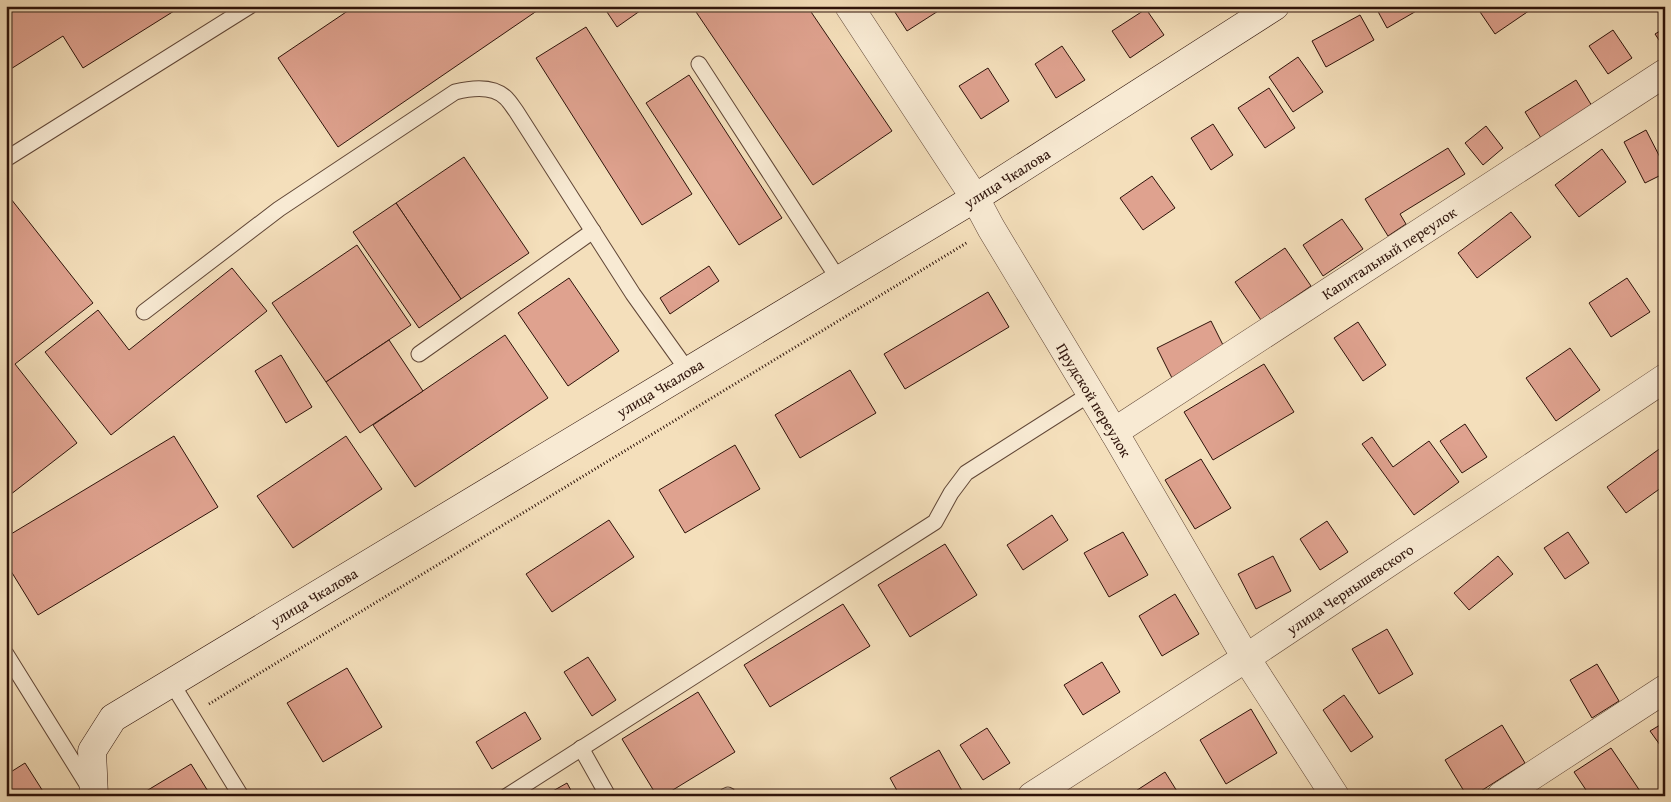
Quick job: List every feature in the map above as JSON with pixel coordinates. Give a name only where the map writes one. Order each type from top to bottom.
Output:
[{"type":"street","name":"Прудской переулок","points":[[849,6],[975,198],[1246,658],[1335,796]]},
{"type":"street","name":"улица Чкалова","points":[[94,796],[92,751],[113,718],[975,198],[1275,6]]},
{"type":"street","name":"Капитальный переулок","points":[[1114,432],[1665,73]]},
{"type":"street","name":"улица Чернышевского","points":[[1032,796],[1246,658],[1665,378]]},
{"type":"street","points":[[1501,796],[1665,688]]},
{"type":"lane","points":[[6,159],[250,6]]},
{"type":"lane","points":[[699,64],[839,280]]},
{"type":"lane","points":[[144,312],[279,209],[455,92],[472,88],[489,90],[504,96],[516,111],[633,294],[688,371]]},
{"type":"lane","points":[[419,354],[593,231]]},
{"type":"lane","points":[[507,796],[935,522],[951,493],[966,473],[1090,394]]},
{"type":"lane","points":[[6,654],[94,796]]},
{"type":"lane","points":[[171,682],[241,796]]},
{"type":"lane","points":[[581,748],[608,796]]},
{"type":"path","points":[[191,715],[991,228]]},
{"type":"building","points":[[6,6],[182,6],[83,68],[63,36],[6,72]]},
{"type":"building","points":[[355,6],[544,6],[338,147],[278,58]]},
{"type":"building","points":[[603,6],[647,6],[617,27]]},
{"type":"building","points":[[692,6],[807,6],[892,131],[813,185]]},
{"type":"building","points":[[891,6],[946,6],[907,31]]},
{"type":"building","points":[[1375,6],[1425,6],[1387,28]]},
{"type":"building","points":[[1476,6],[1536,6],[1495,34]]},
{"type":"building","points":[[1146,9],[1164,35],[1130,58],[1112,31]]},
{"type":"building","points":[[1360,15],[1374,40],[1326,67],[1312,41]]},
{"type":"building","points":[[586,27],[692,194],[642,225],[536,58]]},
{"type":"building","points":[[1665,28],[1665,49],[1655,34]]},
{"type":"building","points":[[1613,30],[1632,58],[1608,74],[1589,46]]},
{"type":"building","points":[[1062,46],[1085,80],[1056,98],[1035,64]]},
{"type":"building","points":[[1298,57],[1323,92],[1293,112],[1269,77]]},
{"type":"building","points":[[988,68],[1009,101],[981,119],[959,86]]},
{"type":"building","points":[[689,75],[782,218],[739,245],[646,103]]},
{"type":"building","points":[[1576,80],[1592,106],[1541,138],[1525,112]]},
{"type":"building","points":[[1269,88],[1295,128],[1265,148],[1238,108]]},
{"type":"building","points":[[1213,124],[1233,155],[1211,170],[1191,138]]},
{"type":"building","points":[[1486,126],[1503,148],[1483,165],[1465,143]]},
{"type":"building","points":[[1646,130],[1665,167],[1665,173],[1645,183],[1624,142]]},
{"type":"building","points":[[1448,148],[1465,174],[1400,214],[1406,224],[1388,236],[1365,199]]},
{"type":"building","points":[[1602,149],[1626,182],[1579,217],[1555,185]]},
{"type":"building","points":[[464,157],[529,253],[461,299],[396,203]]},
{"type":"building","points":[[1152,176],[1175,208],[1143,230],[1120,198]]},
{"type":"building","points":[[11,199],[93,303],[15,364],[77,443],[6,498],[6,203]]},
{"type":"building","points":[[396,203],[461,299],[419,328],[353,232]]},
{"type":"building","points":[[1511,212],[1531,237],[1477,278],[1458,253]]},
{"type":"building","points":[[1342,219],[1363,249],[1323,276],[1303,245]]},
{"type":"building","points":[[357,245],[411,325],[326,382],[272,303]]},
{"type":"building","points":[[1285,248],[1311,286],[1261,320],[1235,282]]},
{"type":"building","points":[[709,266],[719,281],[670,314],[660,298]]},
{"type":"building","points":[[232,268],[267,311],[111,435],[45,352],[98,310],[129,350]]},
{"type":"building","points":[[569,278],[619,351],[568,386],[518,313]]},
{"type":"building","points":[[1627,278],[1650,312],[1611,337],[1589,303]]},
{"type":"building","points":[[988,292],[1009,327],[905,389],[884,354]]},
{"type":"building","points":[[1211,321],[1226,351],[1172,378],[1157,348]]},
{"type":"building","points":[[1358,322],[1386,365],[1363,381],[1334,338]]},
{"type":"building","points":[[505,335],[548,398],[415,487],[373,425]]},
{"type":"building","points":[[389,340],[423,391],[360,433],[326,382]]},
{"type":"building","points":[[1570,348],[1600,390],[1556,421],[1526,378]]},
{"type":"building","points":[[281,355],[312,407],[286,423],[255,371]]},
{"type":"building","points":[[1264,364],[1294,412],[1213,460],[1184,412]]},
{"type":"building","points":[[850,370],[876,413],[800,458],[775,415]]},
{"type":"building","points":[[1465,424],[1487,457],[1462,473],[1440,441]]},
{"type":"building","points":[[174,436],[218,507],[38,615],[6,563],[6,537]]},
{"type":"building","points":[[346,436],[382,489],[293,548],[257,496]]},
{"type":"building","points":[[1372,437],[1393,467],[1429,441],[1459,482],[1414,515],[1362,444]]},
{"type":"building","points":[[735,445],[760,489],[685,533],[659,490]]},
{"type":"building","points":[[1662,447],[1665,450],[1665,485],[1626,513],[1607,487]]},
{"type":"building","points":[[1201,459],[1231,508],[1195,529],[1165,480]]},
{"type":"building","points":[[1052,515],[1068,540],[1023,570],[1007,545]]},
{"type":"building","points":[[609,520],[634,557],[552,612],[526,574]]},
{"type":"building","points":[[1327,521],[1348,552],[1320,570],[1300,539]]},
{"type":"building","points":[[1123,532],[1148,575],[1109,597],[1084,553]]},
{"type":"building","points":[[1568,532],[1589,563],[1565,579],[1544,548]]},
{"type":"building","points":[[945,544],[977,595],[910,637],[878,585]]},
{"type":"building","points":[[1273,556],[1291,591],[1256,609],[1238,574]]},
{"type":"building","points":[[1498,556],[1513,574],[1469,610],[1454,593]]},
{"type":"building","points":[[1175,594],[1199,634],[1162,656],[1139,616]]},
{"type":"building","points":[[843,604],[870,646],[770,707],[744,665]]},
{"type":"building","points":[[1387,629],[1413,674],[1379,694],[1352,649]]},
{"type":"building","points":[[588,657],[616,700],[592,716],[564,672]]},
{"type":"building","points":[[1102,662],[1120,692],[1083,715],[1064,685]]},
{"type":"building","points":[[1597,664],[1619,701],[1592,718],[1570,680]]},
{"type":"building","points":[[347,668],[382,727],[323,762],[287,703]]},
{"type":"building","points":[[698,692],[735,752],[663,796],[657,796],[622,739]]},
{"type":"building","points":[[1344,695],[1373,737],[1351,752],[1323,710]]},
{"type":"building","points":[[1251,709],[1277,753],[1226,784],[1200,740]]},
{"type":"building","points":[[525,712],[541,739],[492,769],[476,742]]},
{"type":"building","points":[[1665,722],[1665,752],[1650,731]]},
{"type":"building","points":[[1502,725],[1525,763],[1473,796],[1467,796],[1445,760]]},
{"type":"building","points":[[987,728],[1010,763],[983,780],[960,745]]},
{"type":"building","points":[[1611,748],[1640,791],[1633,796],[1590,796],[1574,772]]},
{"type":"building","points":[[939,750],[965,796],[900,796],[890,778]]},
{"type":"building","points":[[25,763],[46,796],[6,796],[6,775]]},
{"type":"building","points":[[191,764],[211,796],[144,796],[143,793]]},
{"type":"building","points":[[1165,772],[1180,796],[1128,796]]},
{"type":"building","points":[[567,783],[574,796],[544,796]]}]
